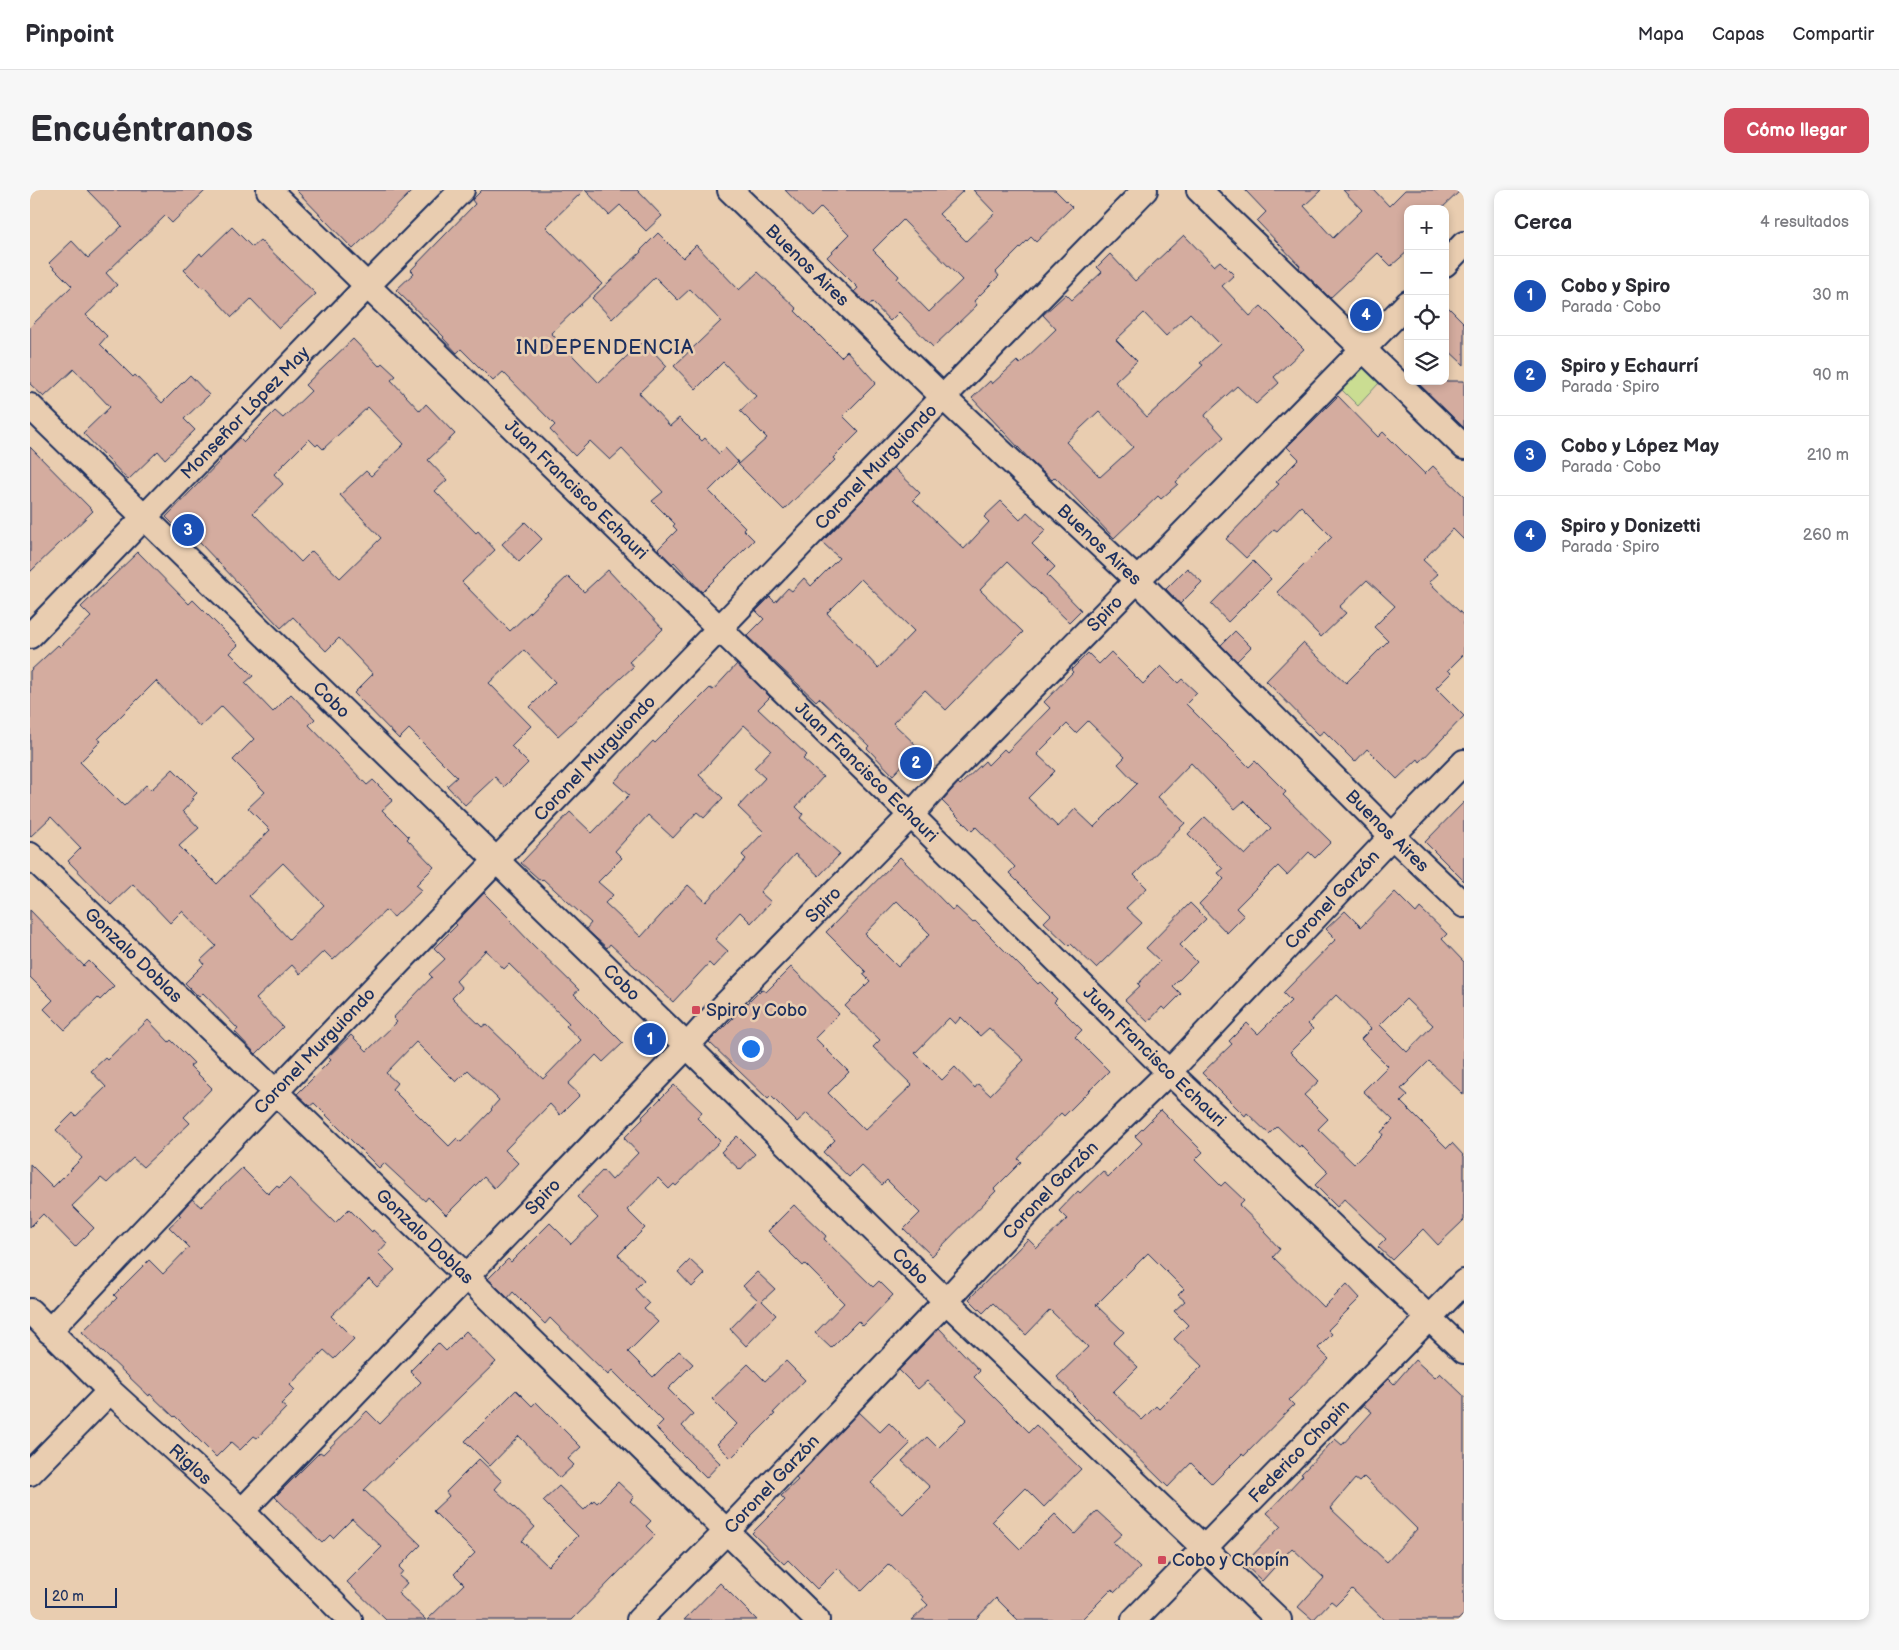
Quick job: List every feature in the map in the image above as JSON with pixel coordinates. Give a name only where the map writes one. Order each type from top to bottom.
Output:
[{"type":"street","name":"Juan Francisco Echauri","points":[[270,190],[911,816],[1169,1072],[1464,1351]]},
{"type":"street","name":"Monseñor López May","points":[[30,636],[462,190]]},
{"type":"street","name":"Buenos Aires","points":[[730,190],[943,397],[1137,580],[1392,836],[1464,905]]},
{"type":"street","name":"Coronel Murguiondo","points":[[49,1330],[718,628],[1145,190]]},
{"type":"street","points":[[1199,190],[1464,447]]},
{"type":"street","points":[[1449,260],[1464,244]]},
{"type":"street","name":"Spiro","points":[[242,1511],[712,1018],[911,816],[943,779],[1404,307]]},
{"type":"street","name":"Cobo","points":[[30,406],[497,860],[946,1301],[1279,1620]]},
{"type":"street","name":"Coronel Garzón","points":[[639,1620],[726,1532],[946,1301],[1059,1179],[1169,1072],[1464,762]]},
{"type":"street","name":"Gonzalo Doblas","points":[[30,855],[466,1276],[817,1620]]},
{"type":"street","name":"Federico Chopin","points":[[1134,1620],[1464,1282]]},
{"type":"street","name":"Riglos","points":[[30,1311],[110,1391],[242,1511],[350,1620]]},
{"type":"street","points":[[30,1474],[110,1391]]},
{"type":"green space","points":[[1362,365],[1379,383],[1358,406],[1339,387]]},
{"type":"building","points":[[87,190],[206,190],[172,223],[165,216],[106,273],[117,285],[86,315],[107,336],[100,344],[133,377],[135,375],[162,403],[190,375],[209,395],[184,419],[195,430],[165,459],[158,451],[128,480],[83,433],[110,407],[74,369],[44,397],[30,384],[30,327],[72,286],[49,263],[72,241],[88,258],[122,226]]},
{"type":"building","points":[[296,190],[413,190],[353,249]]},
{"type":"building","points":[[482,190],[584,190],[546,227],[602,284],[551,333],[599,383],[643,341],[667,366],[639,393],[670,426],[679,418],[702,441],[705,438],[719,454],[725,448],[738,462],[709,491],[745,527],[743,529],[754,540],[702,592],[674,562],[672,564],[658,549],[677,530],[673,526],[675,524],[652,501],[663,492],[622,449],[610,460],[590,441],[575,456],[550,430],[555,425],[503,372],[493,381],[461,349],[457,353],[444,337],[396,290],[414,273],[411,270],[475,204],[472,200]]},
{"type":"building","points":[[585,190],[637,190],[662,216],[646,231],[620,205],[609,215]]},
{"type":"building","points":[[785,190],[964,190],[939,214],[966,241],[995,213],[973,190],[1055,190],[1072,207],[1036,242],[1031,237],[996,272],[999,276],[974,301],[977,305],[933,347],[899,312],[890,321],[872,302],[869,306],[854,292],[858,288],[827,257],[849,235],[821,207],[811,217]],"holes":[[[903,220],[962,280],[929,312],[897,279],[899,276],[873,250]]]},
{"type":"building","points":[[1245,190],[1321,190],[1304,206],[1333,238],[1362,210],[1343,190],[1374,190],[1389,206],[1405,190],[1461,190],[1445,205],[1404,205],[1404,255],[1391,266],[1378,253],[1330,298],[1299,268],[1300,266],[1257,221],[1266,212]]},
{"type":"building","points":[[232,227],[252,247],[260,240],[316,294],[279,328],[251,299],[232,317],[204,287],[202,288],[184,270],[200,253],[202,256]]},
{"type":"building","points":[[658,233],[683,258],[696,245],[739,290],[758,272],[797,309],[795,311],[841,357],[847,351],[876,383],[843,416],[859,432],[833,458],[835,460],[784,510],[738,464],[767,438],[740,411],[756,396],[723,362],[696,389],[674,366],[721,321],[690,289],[678,300],[655,277],[612,319],[592,298],[641,252]]},
{"type":"building","points":[[1184,235],[1214,266],[1220,261],[1234,275],[1222,286],[1250,316],[1261,306],[1304,349],[1274,377],[1279,383],[1256,404],[1237,386],[1206,414],[1205,416],[1224,437],[1176,482],[1178,484],[1161,499],[1158,496],[1114,538],[1055,477],[1052,480],[1034,464],[972,398],[990,381],[992,384],[1017,361],[1020,364],[1056,329],[1043,315],[1066,294],[1072,300],[1102,272],[1097,267],[1110,254],[1135,281]],"holes":[[[1144,313],[1166,336],[1190,313],[1220,344],[1200,363],[1203,365],[1147,417],[1115,382],[1137,361],[1116,340]],[[1099,411],[1133,447],[1100,477],[1066,442]]]},
{"type":"building","points":[[1449,308],[1464,323],[1464,365],[1449,351]]},
{"type":"building","points":[[353,339],[379,366],[382,363],[396,376],[391,380],[420,411],[426,404],[455,434],[428,460],[447,480],[435,491],[476,533],[478,531],[495,550],[462,582],[510,631],[568,576],[584,592],[608,570],[663,629],[629,662],[634,666],[558,736],[530,707],[555,682],[524,650],[489,683],[531,726],[511,746],[528,763],[504,787],[495,777],[465,805],[447,786],[457,777],[409,729],[399,739],[354,693],[373,674],[339,638],[326,651],[293,617],[281,628],[199,542],[195,546],[166,517],[240,438],[244,442],[275,411],[283,418],[311,391],[305,385]],"holes":[[[368,407],[404,444],[371,476],[366,471],[340,495],[381,538],[340,578],[312,551],[301,562],[253,513],[283,484],[274,474],[309,439],[316,446],[318,444],[323,449]]]},
{"type":"building","points":[[1449,381],[1464,381],[1464,428],[1420,385],[1449,385]]},
{"type":"building","points":[[1338,396],[1378,437],[1383,432],[1425,474],[1433,466],[1464,496],[1464,540],[1453,529],[1423,560],[1438,574],[1429,582],[1464,616],[1464,654],[1448,670],[1451,673],[1436,688],[1464,716],[1420,762],[1418,759],[1397,779],[1367,749],[1355,762],[1324,731],[1319,735],[1266,681],[1303,643],[1346,683],[1388,641],[1374,627],[1395,606],[1367,580],[1339,607],[1346,613],[1321,637],[1277,592],[1332,537],[1301,506],[1277,531],[1274,529],[1246,558],[1226,539],[1279,484],[1276,482],[1299,459],[1287,447]]},
{"type":"building","points":[[30,447],[93,511],[30,572]]},
{"type":"building","points":[[894,468],[920,493],[913,500],[964,549],[989,522],[984,517],[1001,501],[1020,520],[1027,512],[1046,530],[1032,544],[1055,567],[1047,575],[1081,610],[1069,622],[1007,562],[980,590],[1023,632],[946,710],[925,690],[893,723],[919,748],[893,775],[867,748],[869,746],[819,698],[816,701],[747,636],[764,619],[756,611],[770,597],[775,602],[788,588],[792,591],[804,578],[811,586],[839,558],[822,542]],"holes":[[[861,579],[914,631],[878,668],[827,613]]]},
{"type":"building","points":[[525,522],[542,539],[519,562],[502,544]]},
{"type":"building","points":[[138,552],[189,604],[193,600],[238,645],[230,653],[253,676],[245,683],[273,712],[291,694],[315,719],[309,725],[367,785],[373,780],[393,800],[382,810],[409,837],[407,839],[434,867],[416,885],[422,890],[394,917],[386,910],[333,960],[324,951],[300,974],[292,965],[256,999],[283,1027],[256,1054],[235,1032],[238,1029],[203,993],[199,997],[185,983],[204,964],[201,960],[216,946],[182,911],[170,923],[133,884],[111,905],[68,861],[81,848],[51,817],[30,837],[30,671],[58,645],[60,647],[91,617],[81,607]],"holes":[[[156,681],[200,727],[222,706],[254,739],[233,760],[265,792],[248,808],[270,830],[217,884],[179,846],[199,828],[183,811],[197,793],[173,769],[151,790],[146,785],[124,806],[80,762],[101,741],[98,739]],[[283,863],[324,905],[289,939],[249,896]]]},
{"type":"building","points":[[1253,561],[1271,579],[1228,622],[1211,604]]},
{"type":"building","points":[[1187,568],[1202,582],[1180,604],[1166,589]]},
{"type":"building","points":[[1235,631],[1251,647],[1237,661],[1221,645]]},
{"type":"building","points":[[1111,652],[1143,684],[1161,666],[1178,683],[1182,679],[1197,693],[1186,704],[1249,767],[1255,761],[1286,792],[1283,795],[1331,842],[1315,858],[1309,852],[1287,875],[1278,866],[1236,908],[1244,916],[1227,933],[1199,904],[1224,879],[1218,873],[1223,869],[1188,834],[1205,817],[1245,855],[1271,828],[1244,801],[1235,809],[1191,763],[1158,797],[1185,823],[1134,875],[1147,888],[1126,908],[1142,923],[1096,968],[1044,922],[1051,915],[1009,873],[1015,867],[976,827],[972,831],[942,801],[958,783],[960,785],[985,761],[988,765],[1004,749],[1007,752],[1050,708],[1044,702],[1073,672],[1071,670],[1088,653],[1099,664]],"holes":[[[1088,721],[1125,757],[1118,764],[1137,784],[1094,827],[1075,809],[1058,827],[1028,798],[1055,771],[1037,754],[1067,724],[1076,733]]]},
{"type":"building","points":[[737,664],[770,697],[758,709],[807,755],[803,759],[823,777],[796,807],[803,814],[800,818],[840,854],[819,876],[795,854],[760,892],[771,902],[751,923],[740,912],[715,939],[728,951],[713,967],[709,963],[673,1002],[610,944],[607,948],[586,929],[591,923],[543,879],[541,881],[521,863],[570,812],[592,833],[629,795],[614,782],[653,741],[655,743],[710,688],[713,690]],"holes":[[[744,725],[771,750],[754,768],[765,778],[738,807],[764,832],[742,855],[746,859],[706,902],[688,885],[641,937],[605,903],[613,895],[598,882],[622,858],[615,851],[648,815],[673,838],[697,812],[704,818],[723,798],[699,775]]]},
{"type":"building","points":[[1464,802],[1464,881],[1425,842]]},
{"type":"building","points":[[900,857],[952,910],[956,907],[973,923],[975,921],[1038,984],[1040,982],[1057,999],[1054,1002],[1082,1030],[1075,1037],[1109,1071],[1064,1116],[1061,1113],[1029,1146],[1018,1159],[1021,1162],[994,1189],[996,1191],[932,1256],[904,1229],[920,1213],[887,1180],[882,1185],[861,1165],[849,1177],[823,1152],[835,1140],[807,1113],[797,1122],[771,1096],[768,1099],[709,1042],[762,989],[766,992],[791,967],[839,1014],[815,1038],[849,1072],[828,1093],[865,1130],[912,1085],[873,1047],[880,1040],[845,1006],[870,981],[863,974],[866,972],[826,932]],"holes":[[[897,901],[930,934],[898,967],[865,934]],[[961,1017],[980,1036],[989,1028],[1024,1060],[990,1095],[978,1084],[975,1088],[955,1067],[942,1080],[915,1053],[949,1018],[955,1024]]]},
{"type":"building","points":[[1395,892],[1416,913],[1420,908],[1447,934],[1442,939],[1464,962],[1464,1095],[1429,1061],[1401,1089],[1408,1095],[1401,1102],[1447,1148],[1452,1143],[1464,1156],[1464,1220],[1438,1245],[1423,1229],[1392,1260],[1378,1247],[1386,1239],[1344,1199],[1337,1207],[1315,1185],[1328,1172],[1301,1145],[1299,1147],[1277,1126],[1269,1134],[1247,1113],[1245,1116],[1202,1073],[1232,1044],[1229,1041],[1247,1023],[1258,1034],[1291,1001],[1283,993],[1336,939],[1326,929],[1345,911],[1361,927]],"holes":[[[1336,995],[1371,1029],[1361,1039],[1388,1066],[1363,1091],[1393,1120],[1381,1132],[1383,1135],[1354,1164],[1318,1129],[1328,1119],[1304,1095],[1319,1081],[1290,1052],[1313,1029],[1308,1024]],[[1406,999],[1433,1025],[1407,1052],[1380,1025]]]},
{"type":"building","points":[[484,893],[579,990],[574,994],[623,1043],[603,1062],[596,1055],[568,1084],[580,1095],[560,1115],[550,1104],[505,1150],[518,1163],[494,1188],[484,1177],[446,1215],[428,1197],[425,1201],[384,1163],[379,1168],[314,1103],[310,1106],[297,1094],[331,1060],[328,1057],[351,1035],[367,1051],[397,1022],[393,1018],[432,977],[429,974],[445,959],[434,948],[457,925],[455,923]],"holes":[[[486,950],[504,969],[509,964],[569,1023],[566,1026],[581,1040],[543,1079],[486,1024],[482,1027],[452,998],[462,988],[456,981]],[[416,1042],[456,1082],[468,1070],[499,1100],[492,1110],[461,1142],[457,1138],[449,1146],[392,1089],[397,1083],[386,1073]]]},
{"type":"building","points":[[1190,903],[1206,919],[1180,945],[1197,962],[1173,986],[1181,994],[1165,1010],[1162,1007],[1148,1022],[1125,1000],[1140,986],[1138,984],[1160,961],[1146,948]]},
{"type":"building","points":[[30,910],[84,966],[89,961],[114,986],[100,1000],[98,998],[65,1030],[44,1009],[53,1000],[30,977]]},
{"type":"building","points":[[148,1020],[169,1042],[171,1040],[194,1063],[190,1066],[212,1088],[184,1117],[190,1123],[143,1167],[133,1158],[107,1183],[101,1178],[72,1206],[94,1228],[75,1247],[43,1214],[30,1227],[30,1164],[53,1187],[82,1158],[56,1130],[73,1113],[76,1116],[106,1087],[91,1071],[105,1058],[107,1060]]},
{"type":"building","points":[[674,1085],[702,1112],[697,1118],[720,1141],[676,1186],[674,1184],[669,1189],[658,1178],[627,1210],[645,1228],[618,1255],[644,1280],[635,1289],[649,1304],[644,1309],[658,1322],[628,1352],[653,1377],[679,1351],[693,1364],[668,1389],[693,1414],[682,1426],[720,1463],[706,1478],[656,1428],[663,1421],[612,1370],[608,1375],[550,1318],[545,1324],[513,1292],[508,1298],[488,1279],[508,1259],[511,1262],[550,1223],[571,1244],[598,1218],[577,1197],[603,1170],[612,1180],[638,1153],[624,1138]]},
{"type":"building","points":[[1161,1110],[1203,1152],[1195,1160],[1221,1186],[1225,1182],[1244,1200],[1239,1205],[1266,1231],[1264,1232],[1280,1249],[1273,1257],[1324,1307],[1347,1284],[1360,1298],[1328,1330],[1332,1334],[1318,1348],[1329,1359],[1289,1400],[1294,1405],[1244,1456],[1242,1454],[1212,1484],[1191,1463],[1168,1487],[1074,1397],[1057,1377],[1088,1347],[1050,1310],[1026,1335],[993,1303],[983,1313],[969,1299],[1028,1239],[1037,1248],[1067,1219],[1059,1211],[1078,1191],[1080,1193],[1103,1171],[1108,1177],[1142,1143],[1135,1136]],"holes":[[[1148,1253],[1184,1289],[1178,1295],[1185,1301],[1174,1311],[1188,1325],[1174,1339],[1202,1366],[1159,1409],[1156,1406],[1142,1420],[1113,1392],[1138,1367],[1113,1343],[1124,1332],[1096,1305]]]},
{"type":"building","points":[[737,1136],[755,1154],[740,1170],[721,1152]]},
{"type":"building","points":[[242,1168],[268,1194],[277,1185],[279,1188],[289,1178],[335,1223],[349,1209],[372,1232],[373,1230],[387,1243],[378,1253],[395,1270],[377,1287],[369,1279],[331,1316],[354,1339],[334,1359],[324,1350],[290,1385],[295,1390],[281,1404],[286,1408],[257,1438],[254,1436],[240,1450],[231,1442],[216,1457],[175,1416],[150,1394],[149,1396],[82,1332],[117,1298],[114,1295],[149,1260],[163,1274],[189,1247],[169,1227],[181,1216],[179,1214],[192,1199],[201,1207]]},
{"type":"building","points":[[794,1205],[826,1236],[824,1239],[873,1287],[879,1281],[893,1295],[863,1326],[858,1321],[831,1348],[815,1333],[844,1303],[768,1231]]},
{"type":"building","points":[[690,1260],[705,1274],[692,1287],[678,1272]]},
{"type":"building","points":[[757,1272],[775,1289],[762,1301],[776,1315],[746,1346],[730,1329],[758,1300],[743,1286]]},
{"type":"building","points":[[939,1328],[980,1371],[974,1377],[1029,1432],[1036,1425],[1081,1469],[1044,1507],[1025,1488],[992,1521],[1020,1549],[1055,1514],[1075,1534],[1097,1511],[1122,1534],[1113,1542],[1140,1568],[1115,1592],[1112,1589],[1081,1620],[1018,1620],[996,1598],[975,1620],[912,1620],[928,1605],[922,1599],[923,1597],[889,1564],[862,1591],[838,1568],[817,1589],[788,1560],[784,1564],[752,1533],[785,1500],[781,1496],[798,1480],[796,1478],[859,1412],[880,1432],[889,1423],[910,1444],[871,1483],[903,1514],[930,1487],[902,1461],[927,1437],[938,1448],[967,1419],[927,1381],[918,1389],[899,1370]]},
{"type":"building","points":[[466,1331],[496,1362],[364,1490],[421,1545],[399,1567],[403,1571],[399,1576],[407,1583],[398,1593],[426,1620],[386,1620],[347,1582],[382,1547],[352,1519],[333,1538],[330,1535],[322,1543],[275,1497],[320,1452],[323,1454],[367,1411],[380,1424],[421,1382],[410,1371],[438,1343],[446,1351]]},
{"type":"building","points":[[1415,1360],[1435,1378],[1440,1373],[1464,1396],[1464,1614],[1458,1620],[1384,1620],[1352,1589],[1336,1605],[1331,1601],[1313,1620],[1298,1607],[1324,1578],[1292,1548],[1262,1581],[1244,1564],[1281,1526],[1267,1513],[1335,1439],[1342,1445],[1372,1412],[1363,1405],[1389,1379],[1394,1384]],"holes":[[[1364,1477],[1417,1529],[1387,1562],[1330,1508],[1355,1479],[1359,1482]]]},
{"type":"building","points":[[786,1361],[805,1380],[773,1413],[775,1414],[731,1458],[717,1444],[737,1424],[712,1399],[748,1364],[765,1381]]},
{"type":"building","points":[[516,1390],[532,1406],[536,1402],[581,1447],[568,1459],[574,1465],[560,1478],[519,1436],[490,1466],[465,1441]]},
{"type":"building","points":[[479,1459],[502,1481],[495,1489],[535,1527],[522,1541],[548,1566],[578,1536],[543,1501],[559,1486],[584,1510],[594,1500],[597,1503],[618,1482],[634,1497],[630,1501],[651,1521],[646,1526],[655,1535],[572,1620],[427,1620],[464,1584],[454,1574],[475,1553],[433,1511],[449,1496],[446,1492]]},
{"type":"building","points":[[720,1583],[757,1620],[684,1620]]},
{"type":"place","name":"Spiro y Donizetti","points":[[1366,315]]},
{"type":"place","name":"Cobo y López May","points":[[188,530]]},
{"type":"place","name":"Spiro y Echaurrí","points":[[916,763]]},
{"type":"place","name":"Spiro y Cobo","points":[[696,1010]]},
{"type":"place","name":"Cobo y Spiro","points":[[650,1039]]},
{"type":"place","name":"Cobo y Chopín","points":[[1162,1560]]},
{"type":"district","name":"INDEPENDENCIA","points":[[605,347]]}]
